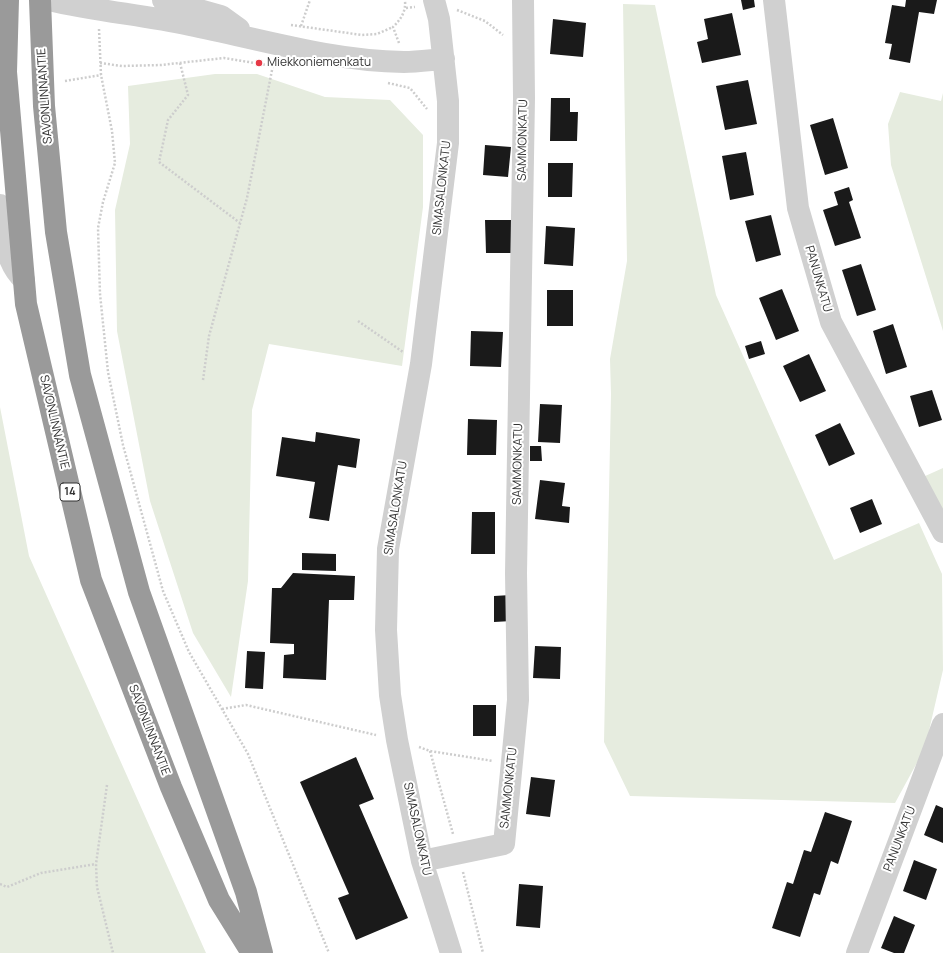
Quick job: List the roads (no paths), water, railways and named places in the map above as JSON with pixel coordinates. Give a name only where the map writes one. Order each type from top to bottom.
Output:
[{"type":"highway","name":"SAVONLINNANTIE","points":[[8,0],[3,32],[9,127],[26,304],[91,580],[171,787],[219,900],[252,953]]},
{"type":"highway","name":"SAVONLINNANTIE","points":[[40,0],[44,106],[56,232],[80,375],[139,592],[246,892],[262,953]]},
{"type":"street","points":[[49,0],[81,8],[187,24],[298,50],[370,60],[405,62],[444,59]]},
{"type":"street","points":[[163,0],[221,16],[251,38]]},
{"type":"street","name":"SAMMONKATU","points":[[422,860],[504,844],[518,700],[516,573],[524,52],[523,0]]},
{"type":"street","name":"PANUNKATU","points":[[774,0],[798,208],[831,322],[943,532]]},
{"type":"street","name":"SIMASALONKATU","points":[[435,2],[444,59],[448,101],[448,143],[421,364],[388,549],[386,630],[390,695],[397,740],[422,860],[451,953]]},
{"type":"street","points":[[0,148],[9,127]]},
{"type":"street","points":[[0,205],[8,255],[16,273],[24,280]]},
{"type":"street","name":"PANUNKATU","points":[[857,953],[943,724]]},
{"type":"place","name":"Miekkoniemenkatu","points":[[259,63]]}]
